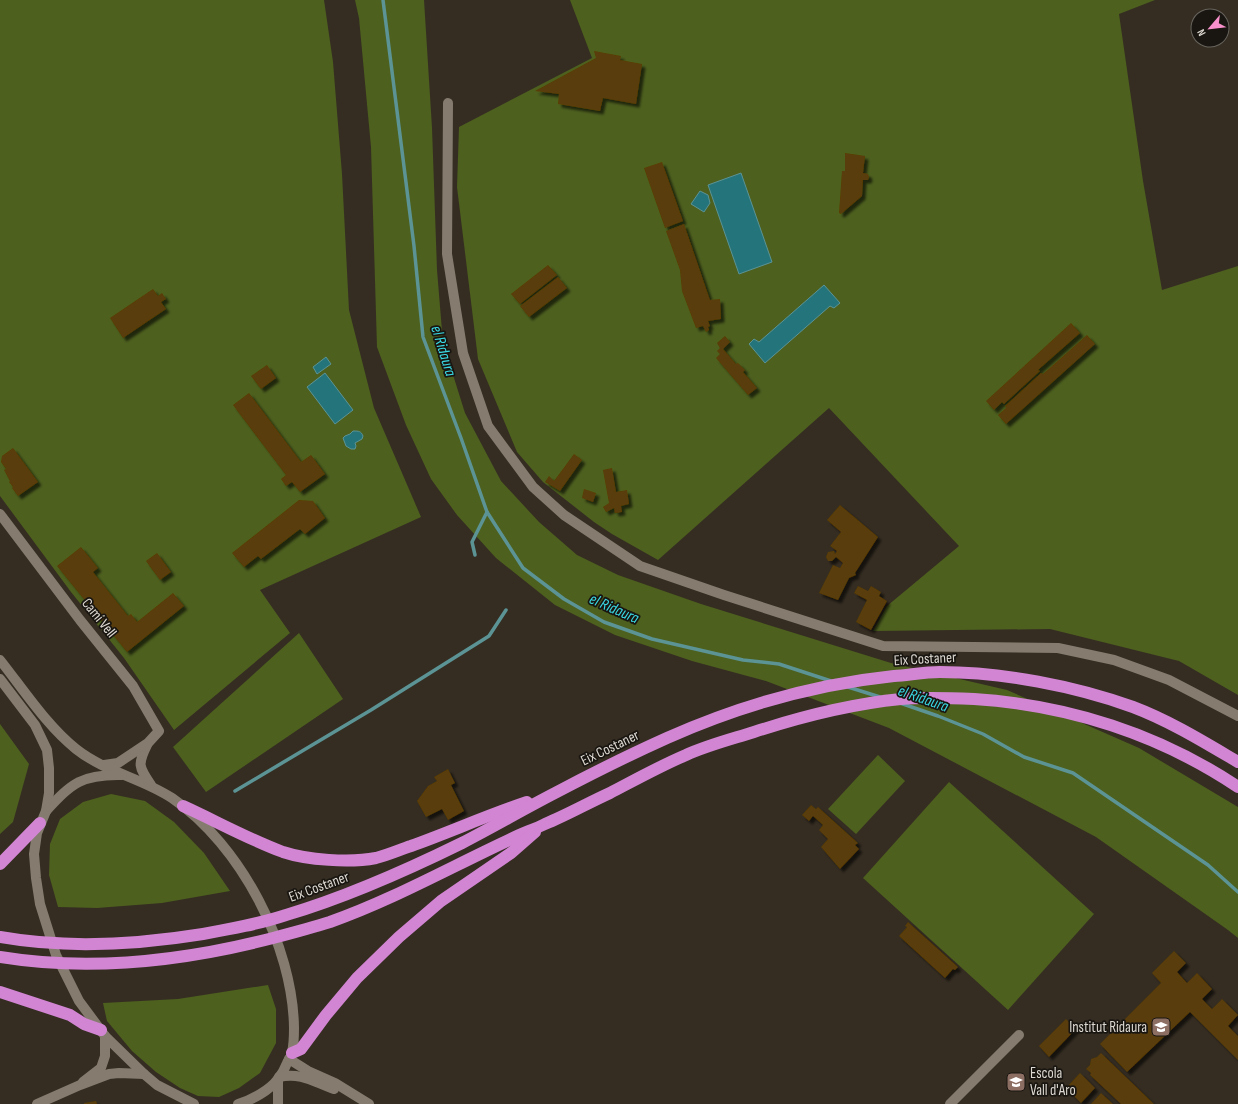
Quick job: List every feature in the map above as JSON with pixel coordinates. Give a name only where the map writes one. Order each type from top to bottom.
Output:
[{"type":"highway","name":"Eix Costaner","points":[[0,937],[15,940],[71,944],[132,943],[183,937],[235,928],[284,916],[349,894],[426,860],[555,793],[668,738],[784,696],[859,680],[939,672],[980,674],[1039,682],[1133,707],[1178,727],[1238,762]]},
{"type":"highway","points":[[0,957],[70,964],[100,964],[193,956],[240,947],[328,922],[361,910],[430,879],[511,838],[545,824],[686,755],[789,720],[827,710],[866,704],[903,699],[943,698],[1034,705],[1087,717],[1126,729],[1167,746],[1216,772],[1238,787]]},
{"type":"highway","points":[[183,806],[240,834],[284,852],[316,859],[352,860],[375,858],[443,835],[497,811],[555,793]]},
{"type":"highway","points":[[0,864],[40,823]]},
{"type":"highway","points":[[291,1056],[300,1049],[357,978],[399,937],[441,901],[511,853],[545,824]]},
{"type":"highway","points":[[0,992],[70,1015],[103,1033]]},
{"type":"street","points":[[448,103],[447,254],[463,353],[488,426],[532,487],[564,515],[640,566],[724,595],[883,646],[1058,648],[1114,660],[1169,680],[1238,716]]},
{"type":"street","name":"Camí Vell","points":[[0,514],[71,608],[133,686],[159,731],[148,744],[141,757],[141,770],[152,786]]},
{"type":"street","points":[[0,660],[62,737],[78,750],[103,765],[152,786],[183,806],[220,842],[253,889],[273,930],[286,972],[292,997],[294,1015],[291,1056],[279,1078],[272,1086],[256,1096],[238,1104]]},
{"type":"street","points":[[0,679],[35,725],[47,750],[49,793],[46,811]]},
{"type":"street","name":"Camí Vell","points":[[103,765],[118,763],[148,744]]},
{"type":"street","points":[[126,776],[107,775],[90,777],[77,782],[63,792],[46,811],[40,823],[34,854],[40,904],[56,955],[79,1001],[103,1033],[157,1085],[194,1104]]},
{"type":"street","points":[[80,1085],[101,1068],[105,1056],[103,1033]]},
{"type":"street","points":[[950,1104],[1019,1035]]},
{"type":"street","points":[[291,1056],[308,1071],[335,1083],[369,1104]]},
{"type":"street","points":[[37,1104],[80,1085],[98,1080],[109,1074],[144,1074]]},
{"type":"street","points":[[279,1078],[290,1075],[304,1078],[332,1089],[353,1094]]},
{"type":"street","points":[[278,1104],[279,1078]]},
{"type":"green space","points":[[0,0],[324,0],[333,62],[342,174],[349,310],[374,408],[421,517],[260,590],[290,633],[174,730],[124,658],[71,592],[0,496]]},
{"type":"green space","points":[[355,0],[424,0],[432,128],[437,270],[443,343],[465,413],[501,481],[539,522],[577,555],[618,575],[701,604],[891,663],[1007,690],[1139,748],[1238,807],[1238,938],[1096,837],[889,728],[766,681],[692,661],[615,635],[555,605],[496,558],[457,515],[431,479],[406,425],[377,347],[371,147],[359,18]]},
{"type":"green space","points":[[570,0],[1155,0],[1119,14],[1143,181],[1162,290],[1238,266],[1238,695],[1179,661],[1050,629],[873,631],[887,606],[959,546],[829,408],[658,560],[594,522],[543,482],[517,452],[478,359],[457,187],[459,127],[592,58]]},
{"type":"green space","points":[[299,633],[343,699],[206,792],[173,747]]},
{"type":"green space","points":[[0,724],[29,764],[13,822],[0,834]]},
{"type":"green space","points":[[878,755],[905,781],[856,834],[828,809]]},
{"type":"green space","points":[[949,782],[1094,914],[1008,1010],[863,878]]},
{"type":"green space","points":[[111,794],[145,801],[174,822],[204,853],[230,891],[162,903],[97,908],[58,907],[49,875],[50,844],[60,819],[83,802]]},
{"type":"green space","points":[[268,985],[276,1009],[276,1043],[260,1073],[239,1088],[219,1097],[198,1096],[180,1088],[156,1072],[132,1051],[107,1021],[103,1003],[178,999]]},
{"type":"water","points":[[741,173],[772,262],[739,274],[708,185]]},
{"type":"water","points":[[700,191],[708,195],[710,203],[704,212],[691,204]]},
{"type":"water","points":[[824,285],[840,303],[834,308],[830,306],[765,363],[749,344],[754,339],[759,342]]},
{"type":"water","points":[[326,357],[331,364],[317,374],[313,367]]},
{"type":"water","points":[[325,373],[353,410],[335,424],[307,387]]},
{"type":"water","points":[[353,431],[360,432],[363,436],[362,439],[355,443],[355,449],[351,449],[346,446],[343,438]]},
{"type":"building","points":[[594,51],[621,56],[620,60],[642,64],[636,104],[603,98],[600,111],[558,104],[559,94],[535,91],[596,58]]},
{"type":"building","points":[[845,153],[865,156],[863,173],[868,174],[869,177],[868,180],[863,180],[862,196],[841,214],[839,213],[842,171],[845,171]]},
{"type":"building","points":[[662,162],[683,221],[665,228],[644,168]]},
{"type":"building","points":[[684,224],[710,300],[720,299],[721,319],[708,321],[710,326],[708,327],[709,330],[706,332],[703,326],[696,328],[682,291],[680,270],[666,231]]},
{"type":"building","points":[[548,265],[557,275],[520,304],[511,294]]},
{"type":"building","points":[[558,277],[567,288],[529,317],[520,306]]},
{"type":"building","points":[[153,289],[158,296],[162,293],[166,299],[161,302],[166,309],[123,338],[110,318]]},
{"type":"building","points":[[1071,323],[1080,333],[1038,370],[1040,371],[1004,404],[1002,402],[994,410],[986,401]]},
{"type":"building","points":[[1087,335],[1095,344],[1006,424],[998,415],[1006,408],[1005,406],[1041,373],[1043,374]]},
{"type":"building","points":[[725,336],[730,342],[723,349],[736,364],[738,363],[745,370],[743,372],[757,388],[748,395],[716,358],[720,354],[717,351],[720,348],[717,343]]},
{"type":"building","points":[[267,365],[276,378],[261,389],[251,376]]},
{"type":"building","points":[[249,393],[301,462],[311,455],[325,474],[300,492],[292,482],[286,486],[281,479],[286,475],[233,405]]},
{"type":"building","points":[[13,448],[38,482],[18,496],[9,482],[10,481],[4,470],[6,469],[1,462],[2,456]]},
{"type":"building","points":[[574,454],[582,460],[560,491],[545,482],[549,476],[554,481]]},
{"type":"building","points":[[612,468],[616,492],[627,490],[629,504],[621,506],[622,512],[615,513],[614,508],[606,512],[603,507],[609,503],[603,470]]},
{"type":"building","points":[[584,489],[596,493],[593,502],[582,498]]},
{"type":"building","points":[[299,500],[313,501],[325,518],[305,534],[300,529],[261,559],[258,556],[244,567],[232,553]]},
{"type":"building","points":[[840,505],[878,537],[855,573],[856,575],[849,578],[838,600],[819,593],[833,565],[840,568],[843,563],[836,557],[832,561],[828,561],[826,557],[828,552],[834,551],[835,554],[837,551],[830,546],[841,532],[827,520]]},
{"type":"building","points":[[81,547],[98,568],[93,572],[128,616],[131,614],[137,622],[173,593],[184,606],[127,652],[57,566]]},
{"type":"building","points":[[157,553],[171,572],[160,580],[146,561]]},
{"type":"building","points":[[858,586],[868,591],[871,586],[881,592],[879,596],[887,601],[871,630],[856,622],[867,600],[854,593]]},
{"type":"building","points":[[448,769],[455,783],[451,785],[464,811],[448,820],[442,809],[426,817],[417,801],[428,786],[437,781],[434,777]]},
{"type":"building","points":[[811,805],[816,809],[818,807],[858,843],[855,845],[859,849],[840,869],[821,847],[828,839],[819,830],[823,825],[813,816],[809,821],[802,815]]},
{"type":"building","points":[[908,922],[958,967],[955,970],[953,969],[945,978],[899,936],[907,927],[905,926]]},
{"type":"building","points":[[1174,951],[1186,963],[1177,972],[1187,983],[1197,973],[1212,989],[1202,999],[1212,1009],[1222,999],[1238,1015],[1228,1026],[1238,1036],[1238,1060],[1190,1012],[1127,1072],[1100,1044],[1161,983],[1152,973]]},
{"type":"building","points":[[1066,1019],[1076,1029],[1049,1057],[1039,1046]]},
{"type":"building","points":[[1101,1053],[1154,1104],[1121,1104],[1090,1075],[1091,1073],[1086,1069],[1090,1065],[1091,1059],[1097,1057]]},
{"type":"building","points":[[1080,1073],[1095,1088],[1081,1103],[1066,1088]]},
{"type":"building","points":[[1101,1093],[1113,1104],[1091,1104]]},
{"type":"building","points":[[96,1101],[97,1104],[84,1104],[84,1103]]},
{"type":"waterway","name":"el Ridaura","points":[[383,0],[414,246],[423,337],[487,512],[523,568],[564,599],[604,622],[652,639],[743,660],[779,664],[831,681]]},
{"type":"waterway","points":[[475,555],[472,542],[487,512]]},
{"type":"waterway","points":[[235,791],[371,710],[489,636],[506,610]]},
{"type":"waterway","name":"el Ridaura","points":[[848,687],[880,697]]},
{"type":"waterway","name":"el Ridaura","points":[[900,703],[983,734],[1024,757],[1073,773],[1208,865],[1238,892]]},
{"type":"place","name":"Institut Ridaura","points":[[1161,1027]]},
{"type":"place","name":"Escola Vall d'Aro","points":[[1016,1082]]}]
